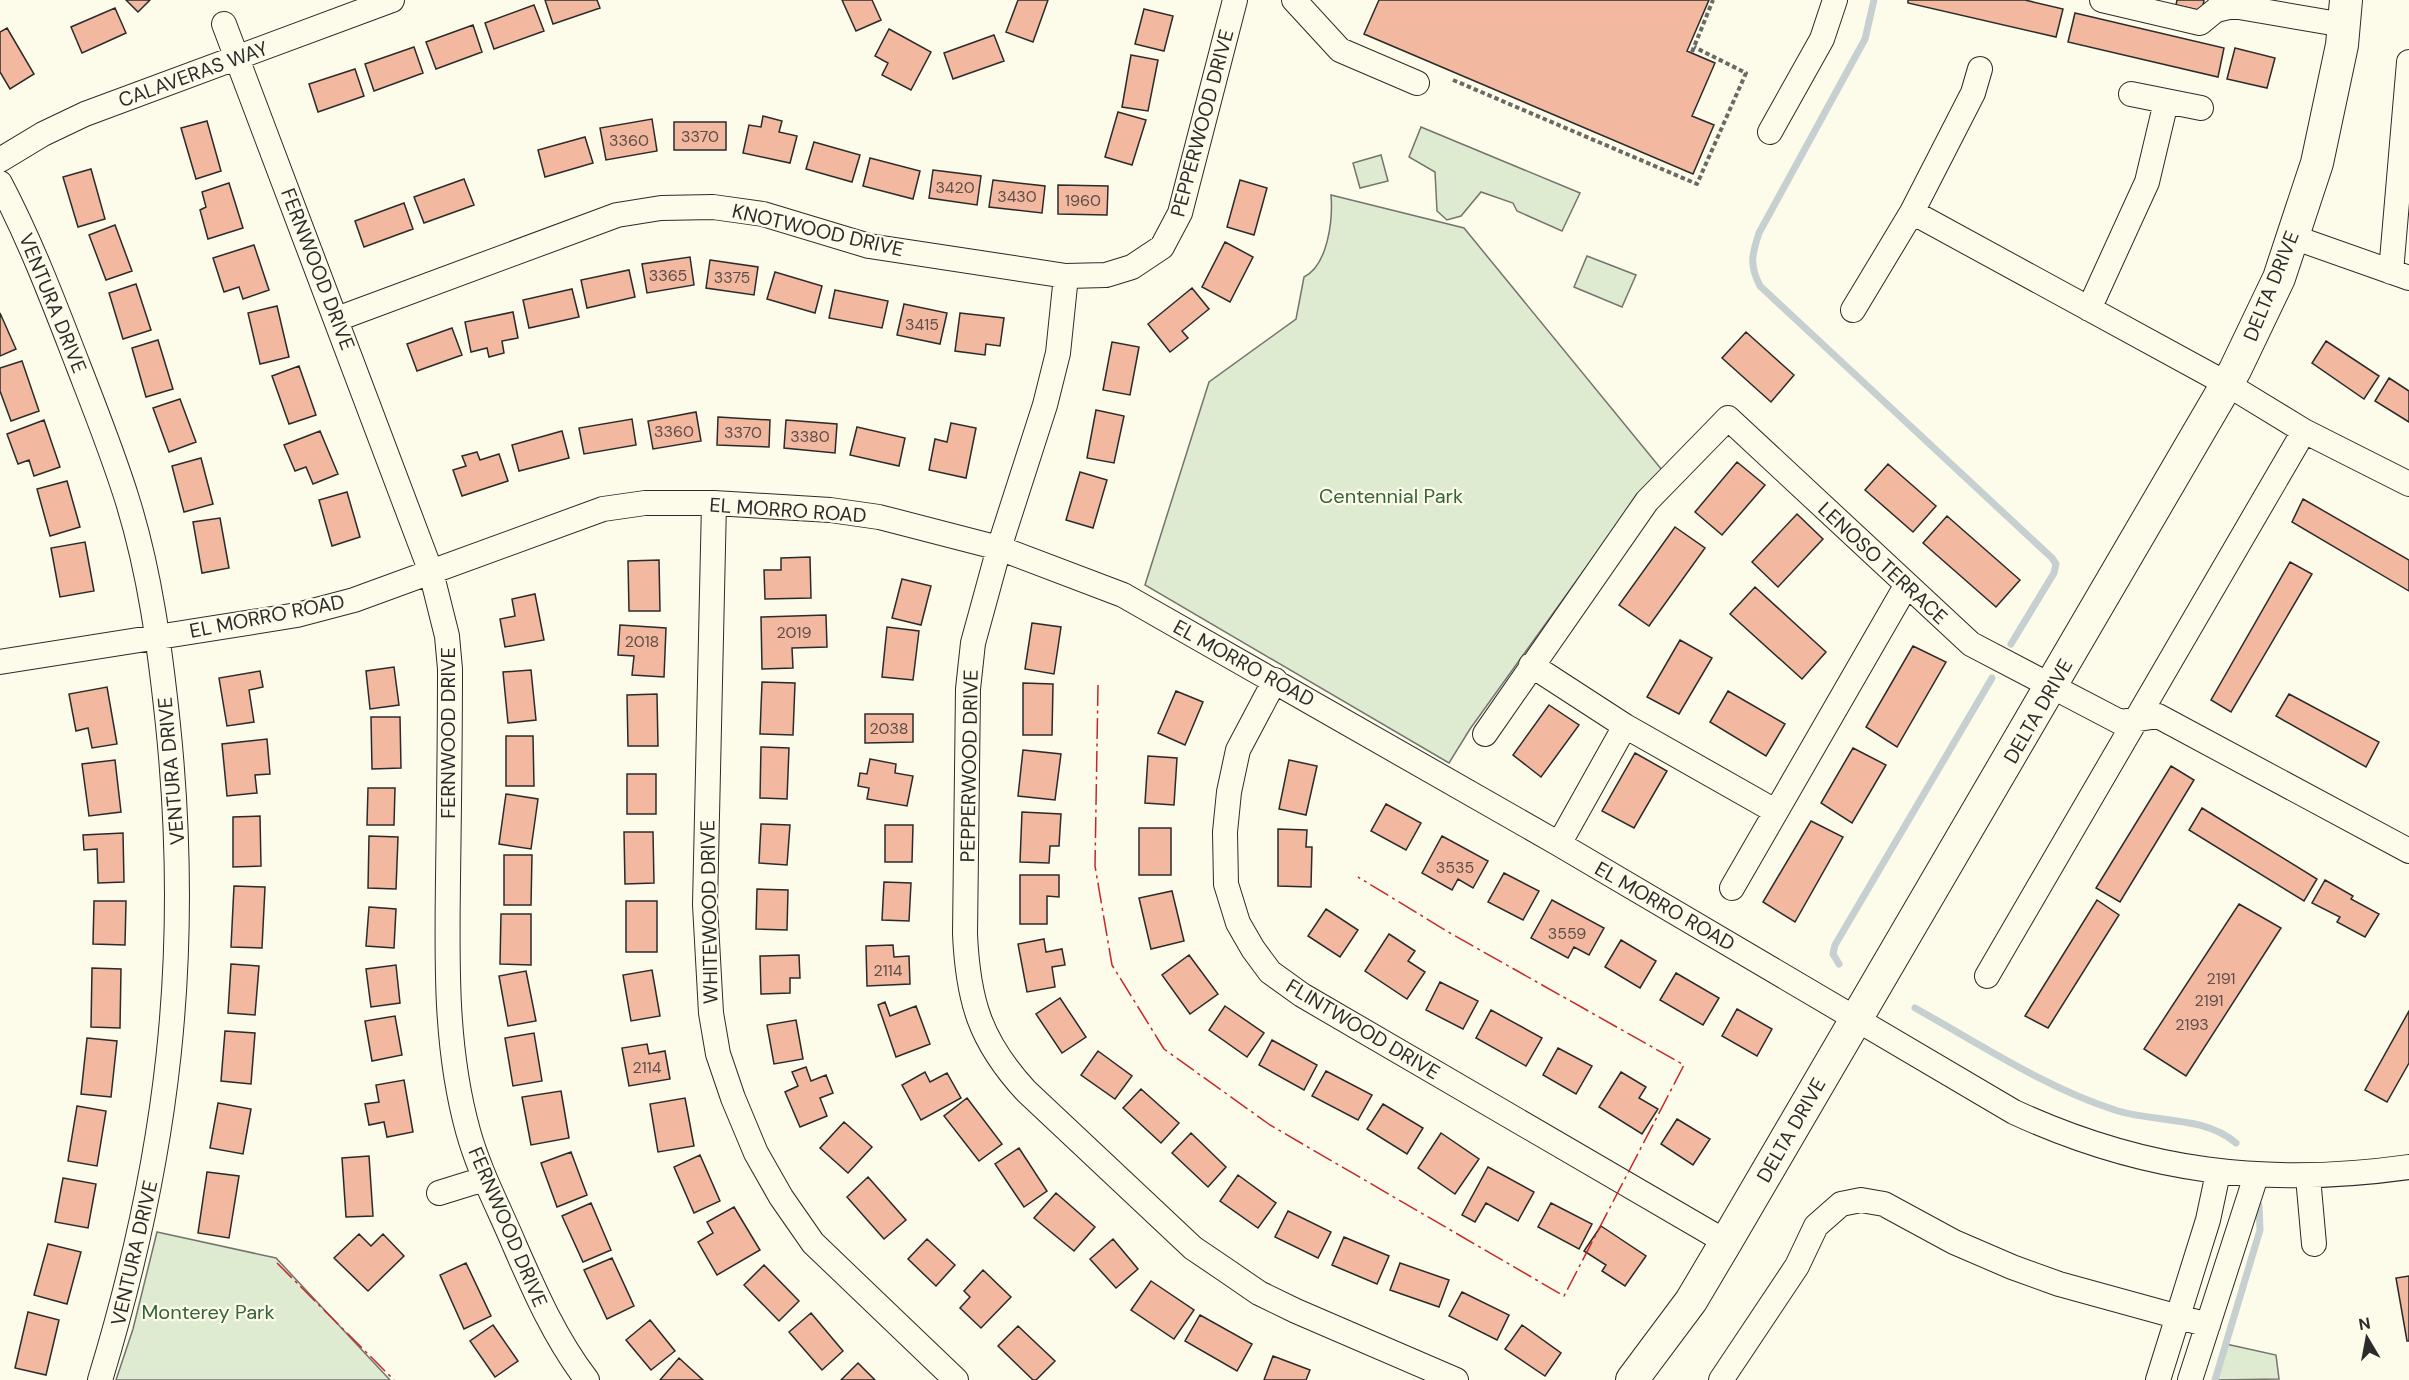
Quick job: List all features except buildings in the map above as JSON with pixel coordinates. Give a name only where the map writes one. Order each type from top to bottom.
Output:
[{"type":"main road","name":"DELTA DRIVE","points":[[1632,1380],[1691,1301],[2227,384],[2279,278],[2317,163],[2345,13]]},
{"type":"street","name":"CALAVERAS WAY","points":[[0,160],[43,134],[85,114],[392,0]]},
{"type":"street","name":"PEPPERWOOD DRIVE","points":[[1235,0],[1180,213],[1162,247],[1132,267],[1106,275],[1066,276],[1055,363],[1045,405],[999,548],[973,643],[968,689],[967,972],[988,1042],[1004,1067],[1026,1091],[1193,1248],[1259,1293],[1456,1380]]},
{"type":"street","points":[[1294,0],[1340,51],[1417,82]]},
{"type":"street","points":[[1770,132],[1822,39],[1835,0]]},
{"type":"street","points":[[2102,0],[2200,23],[2217,5],[2345,13]]},
{"type":"street","name":"FERNWOOD DRIVE","points":[[224,24],[431,572],[447,636],[450,669],[446,974],[449,1026],[468,1130],[484,1179],[544,1313],[567,1353],[587,1380]]},
{"type":"street","points":[[2293,237],[2400,275],[2409,62]]},
{"type":"street","points":[[1853,310],[1912,212],[1973,93],[1980,69]]},
{"type":"street","points":[[2132,94],[2201,108]]},
{"type":"street","points":[[2089,309],[2147,182],[2166,102]]},
{"type":"street","name":"VENTURA DRIVE","points":[[0,183],[25,230],[49,289],[127,500],[157,636],[174,778],[178,863],[178,953],[172,1041],[162,1122],[144,1220],[127,1292],[100,1380]]},
{"type":"street","name":"KNOTWOOD DRIVE","points":[[337,319],[599,221],[617,215],[661,208],[713,207],[764,214],[869,246],[1066,276]]},
{"type":"street","points":[[1912,212],[2227,384],[2304,431],[2409,484]]},
{"type":"street","name":"LENOSO TERRACE","points":[[1532,665],[1647,501],[1728,418],[1971,644],[2051,688],[2120,722],[2158,716],[2409,851]]},
{"type":"street","points":[[1987,976],[2304,431]]},
{"type":"street","name":"EL MORRO ROAD","points":[[0,662],[297,615],[354,600],[603,508],[645,503],[714,503],[830,510],[879,517],[999,548],[1123,595],[1559,844],[2014,1112],[2056,1131],[2157,1162],[2218,1173],[2308,1177],[2409,1167]]},
{"type":"street","name":"WHITEWOOD DRIVE","points":[[714,503],[705,905],[711,1013],[718,1054],[756,1153],[781,1197],[813,1243],[956,1380]]},
{"type":"street","points":[[1732,888],[1906,586]]},
{"type":"street","points":[[1485,734],[1532,665],[1625,726],[1775,811]]},
{"type":"street","name":"FLINTWOOD DRIVE","points":[[1275,680],[1238,750],[1229,792],[1225,832],[1226,884],[1238,923],[1270,972],[1312,1001],[1726,1242]]},
{"type":"street","points":[[1559,844],[1625,726]]},
{"type":"street","points":[[2158,1380],[2208,1220],[2218,1173]]},
{"type":"street","points":[[2190,1380],[2256,1176]]},
{"type":"street","points":[[2308,1177],[2314,1244]]},
{"type":"street","points":[[439,1194],[484,1179]]},
{"type":"street","points":[[1721,1380],[1797,1266],[1816,1226],[1841,1204],[1861,1200],[1884,1204],[1954,1242],[2059,1284],[2208,1325]]},
{"type":"path","points":[[1453,80],[1697,184],[1746,73],[1693,50],[1713,0]]},
{"type":"green space","points":[[1421,127],[1580,193],[1562,231],[1517,211],[1513,203],[1481,192],[1461,216],[1447,220],[1437,211],[1435,172],[1409,157]]},
{"type":"green space","points":[[1381,155],[1388,181],[1360,188],[1353,163]]},
{"type":"green space","name":"Centennial Park","points":[[1331,195],[1464,228],[1662,470],[1613,530],[1470,729],[1449,763],[1145,585],[1209,382],[1296,319],[1304,277],[1319,263],[1324,252],[1330,229]]},
{"type":"green space","points":[[1587,256],[1636,275],[1622,307],[1574,287]]},
{"type":"green space","name":"Monterey Park","points":[[157,1232],[276,1258],[390,1380],[116,1380],[133,1329]]},
{"type":"green space","points":[[2226,1344],[2276,1355],[2279,1379],[2217,1380]]},
{"type":"waterway","points":[[1874,0],[1865,39],[1759,233],[1753,253],[1754,272],[1760,286],[2052,558],[2056,564],[2054,573],[2011,644]]},
{"type":"waterway","points":[[1839,964],[1833,954],[1835,945],[1992,678]]},
{"type":"waterway","points":[[1915,1008],[2013,1064],[2089,1100],[2130,1114],[2209,1128],[2236,1143]]},
{"type":"waterway","points":[[2215,1380],[2260,1230],[2259,1205]]},
{"type":"power","points":[[1098,685],[1095,866],[1112,965],[1164,1049],[1270,1125],[1564,1296],[1684,1065],[1450,933],[1358,877]]},
{"type":"power","points":[[277,1263],[394,1380]]}]
